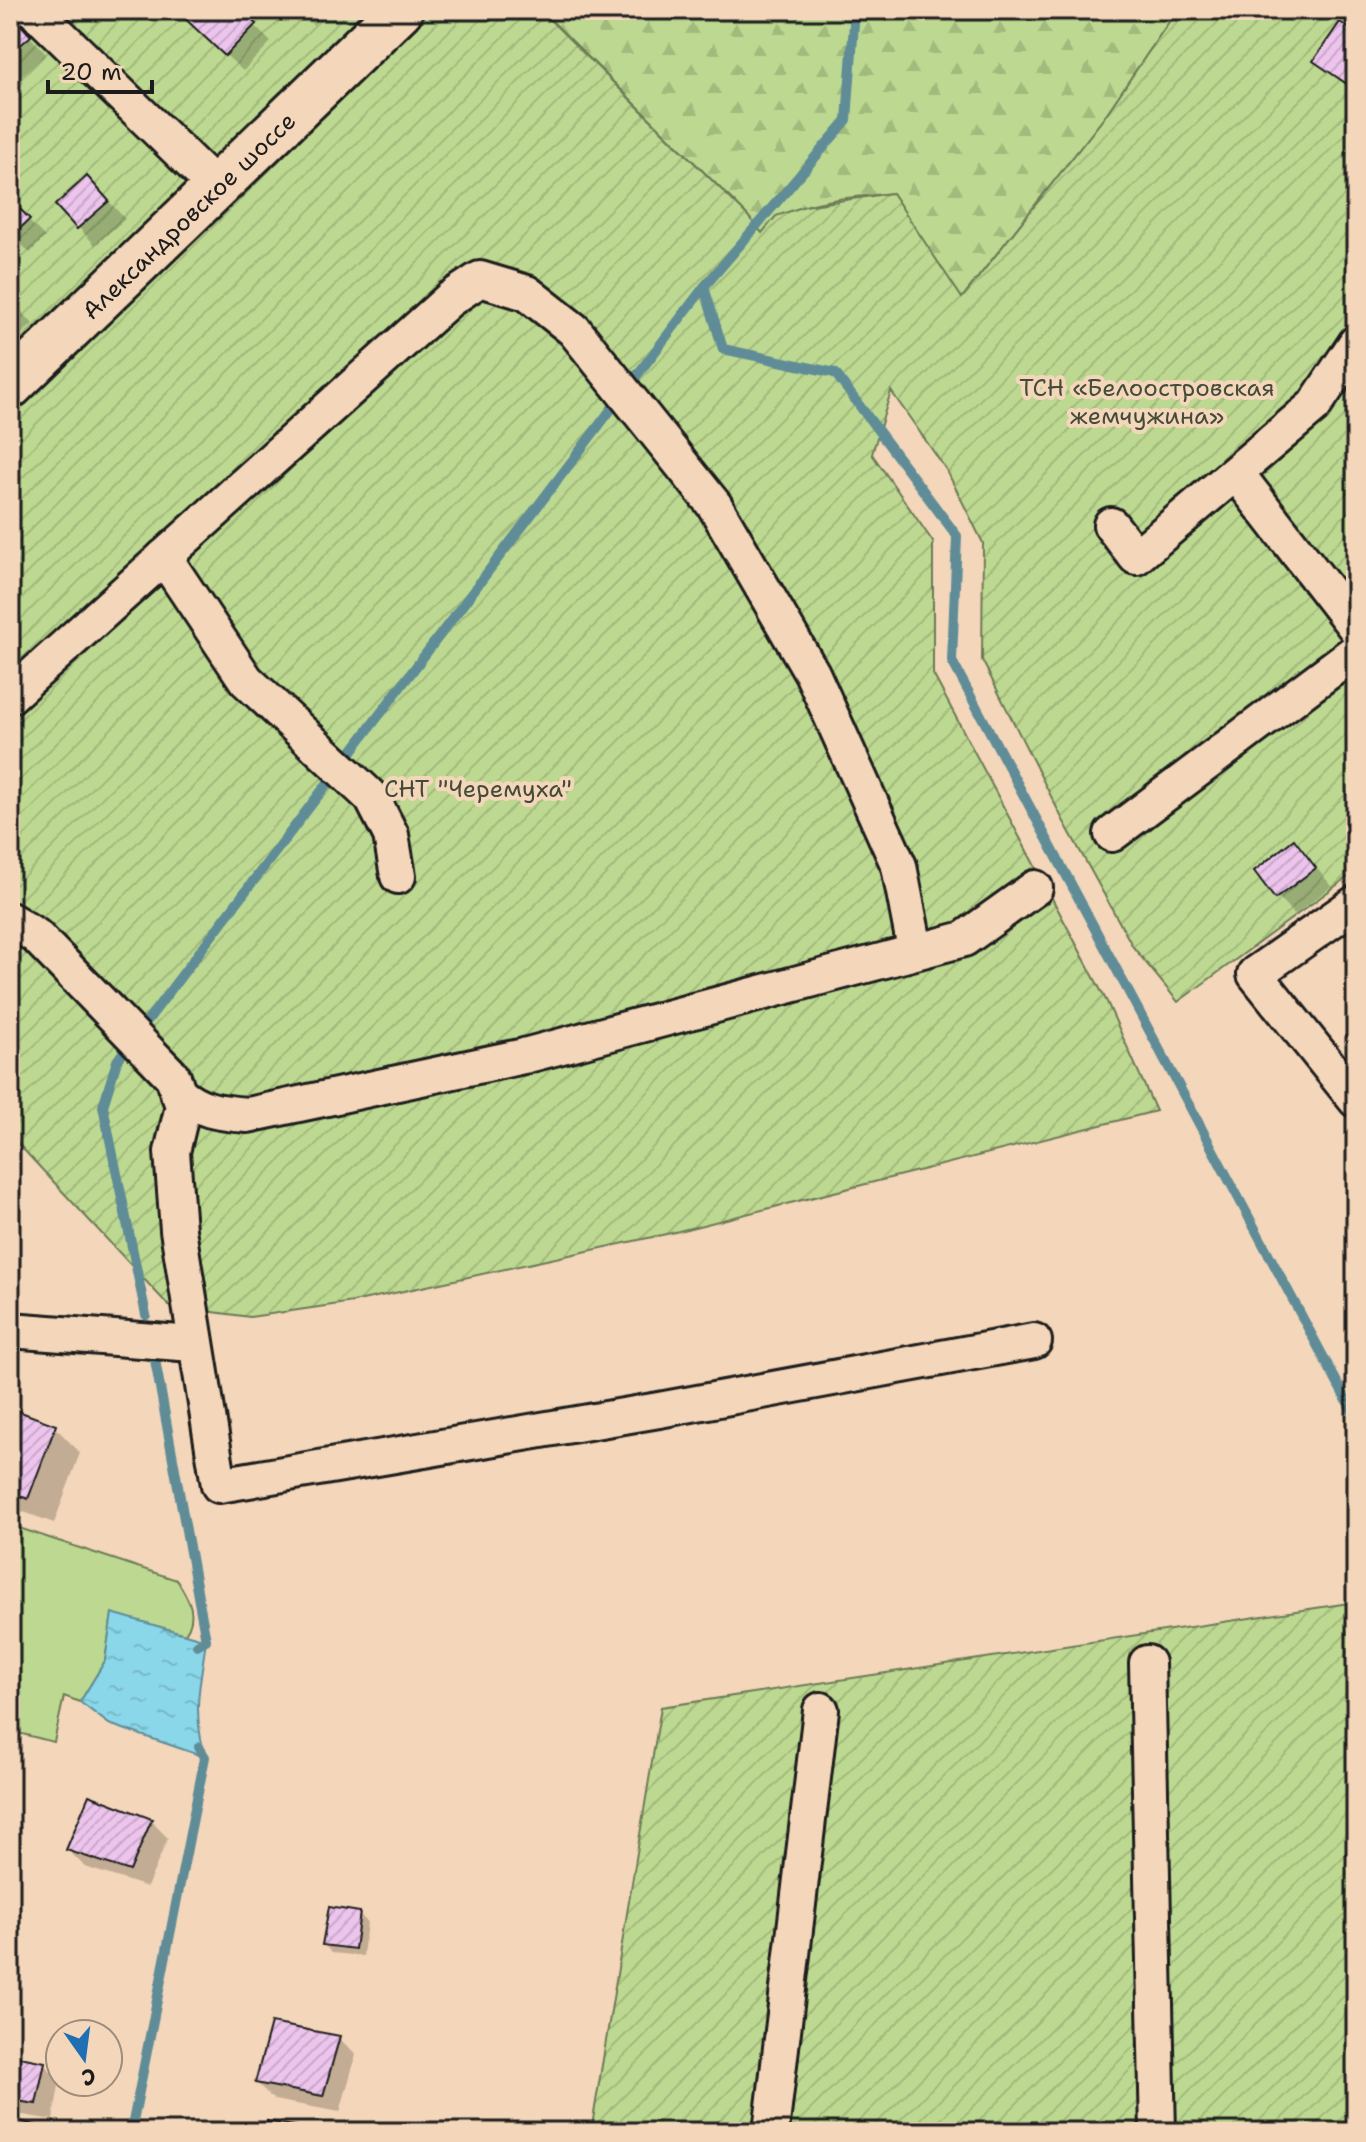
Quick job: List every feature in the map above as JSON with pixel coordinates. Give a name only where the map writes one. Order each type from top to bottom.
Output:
[{"type":"street","points":[[34,10],[218,189]]},
{"type":"street","name":"Александровское шоссе","points":[[10,386],[218,189],[400,10]]},
{"type":"street","points":[[10,696],[450,299],[480,279],[527,293],[574,330],[715,506],[825,700],[899,866],[915,949]]},
{"type":"street","points":[[1111,525],[1136,557],[1314,406],[1356,343]]},
{"type":"street","points":[[1236,473],[1356,628]]},
{"type":"street","points":[[164,557],[246,680],[372,798],[391,835],[398,876]]},
{"type":"street","points":[[1112,834],[1356,651]]},
{"type":"street","points":[[177,1091],[189,1103],[217,1112],[248,1115],[524,1056],[915,949],[964,939],[1035,888]]},
{"type":"street","points":[[1356,903],[1255,974],[1356,1100]]},
{"type":"street","points":[[10,920],[36,936],[157,1057],[173,1077],[183,1106],[172,1152],[178,1230],[219,1485],[659,1410],[1034,1341]]},
{"type":"street","points":[[10,1330],[180,1343]]},
{"type":"street","points":[[1147,1663],[1158,2132]]},
{"type":"street","points":[[771,2132],[821,1710]]},
{"type":"green space","points":[[10,10],[399,10],[10,387]]},
{"type":"green space","name":"СНТ \"Черемуха\"","points":[[420,10],[540,10],[762,233],[776,216],[805,206],[892,193],[962,298],[1103,119],[1177,10],[1356,10],[1356,871],[1178,1002],[1133,947],[1063,820],[982,660],[983,543],[947,471],[891,391],[872,454],[933,542],[933,674],[1107,1002],[1156,1111],[671,1233],[353,1302],[250,1317],[169,1306],[10,1135],[10,409]]},
{"type":"green space","points":[[541,10],[1177,10],[1103,119],[961,299],[892,193],[804,206],[774,222],[762,234],[747,215]]},
{"type":"green space","points":[[10,1525],[177,1580],[192,1613],[185,1634],[112,1614],[105,1661],[80,1702],[64,1696],[54,1742],[10,1731]]},
{"type":"green space","points":[[1356,1602],[1356,2132],[591,2132],[661,1707]]},
{"type":"water","points":[[112,1613],[206,1640],[198,1710],[205,1757],[109,1724],[80,1702],[105,1661]]},
{"type":"building","points":[[182,10],[241,10],[256,24],[225,56],[179,13]]},
{"type":"building","points":[[10,13],[31,36],[10,54]]},
{"type":"building","points":[[1340,22],[1356,33],[1356,90],[1313,61]]},
{"type":"building","points":[[87,176],[109,201],[77,229],[55,205]]},
{"type":"building","points":[[10,199],[30,219],[11,237],[10,236]]},
{"type":"building","points":[[1294,839],[1316,868],[1275,899],[1254,871]]},
{"type":"building","points":[[10,1408],[56,1425],[28,1499],[10,1492]]},
{"type":"building","points":[[89,1795],[152,1819],[130,1871],[66,1850]]},
{"type":"building","points":[[329,1907],[360,1912],[355,1949],[322,1945]]},
{"type":"building","points":[[271,2023],[340,2036],[323,2096],[255,2083]]},
{"type":"building","points":[[10,2055],[44,2062],[36,2104],[10,2100]]},
{"type":"building","points":[[10,2118],[59,2132],[10,2132]]},
{"type":"building","points":[[267,2121],[325,2132],[266,2132]]},
{"type":"waterway","points":[[144,1025],[704,287],[847,120],[855,10]]},
{"type":"waterway","points":[[704,287],[723,349],[835,373],[957,536],[952,661],[1356,1418]]},
{"type":"waterway","points":[[127,1047],[117,1061],[103,1106],[146,1315]]},
{"type":"waterway","points":[[153,1349],[206,1640],[197,1645]]},
{"type":"waterway","points":[[131,2132],[205,1757],[199,1747]]},
{"type":"park label","name":"ТСН «Белоостровская жемчужина»","points":[[1147,402]]}]
